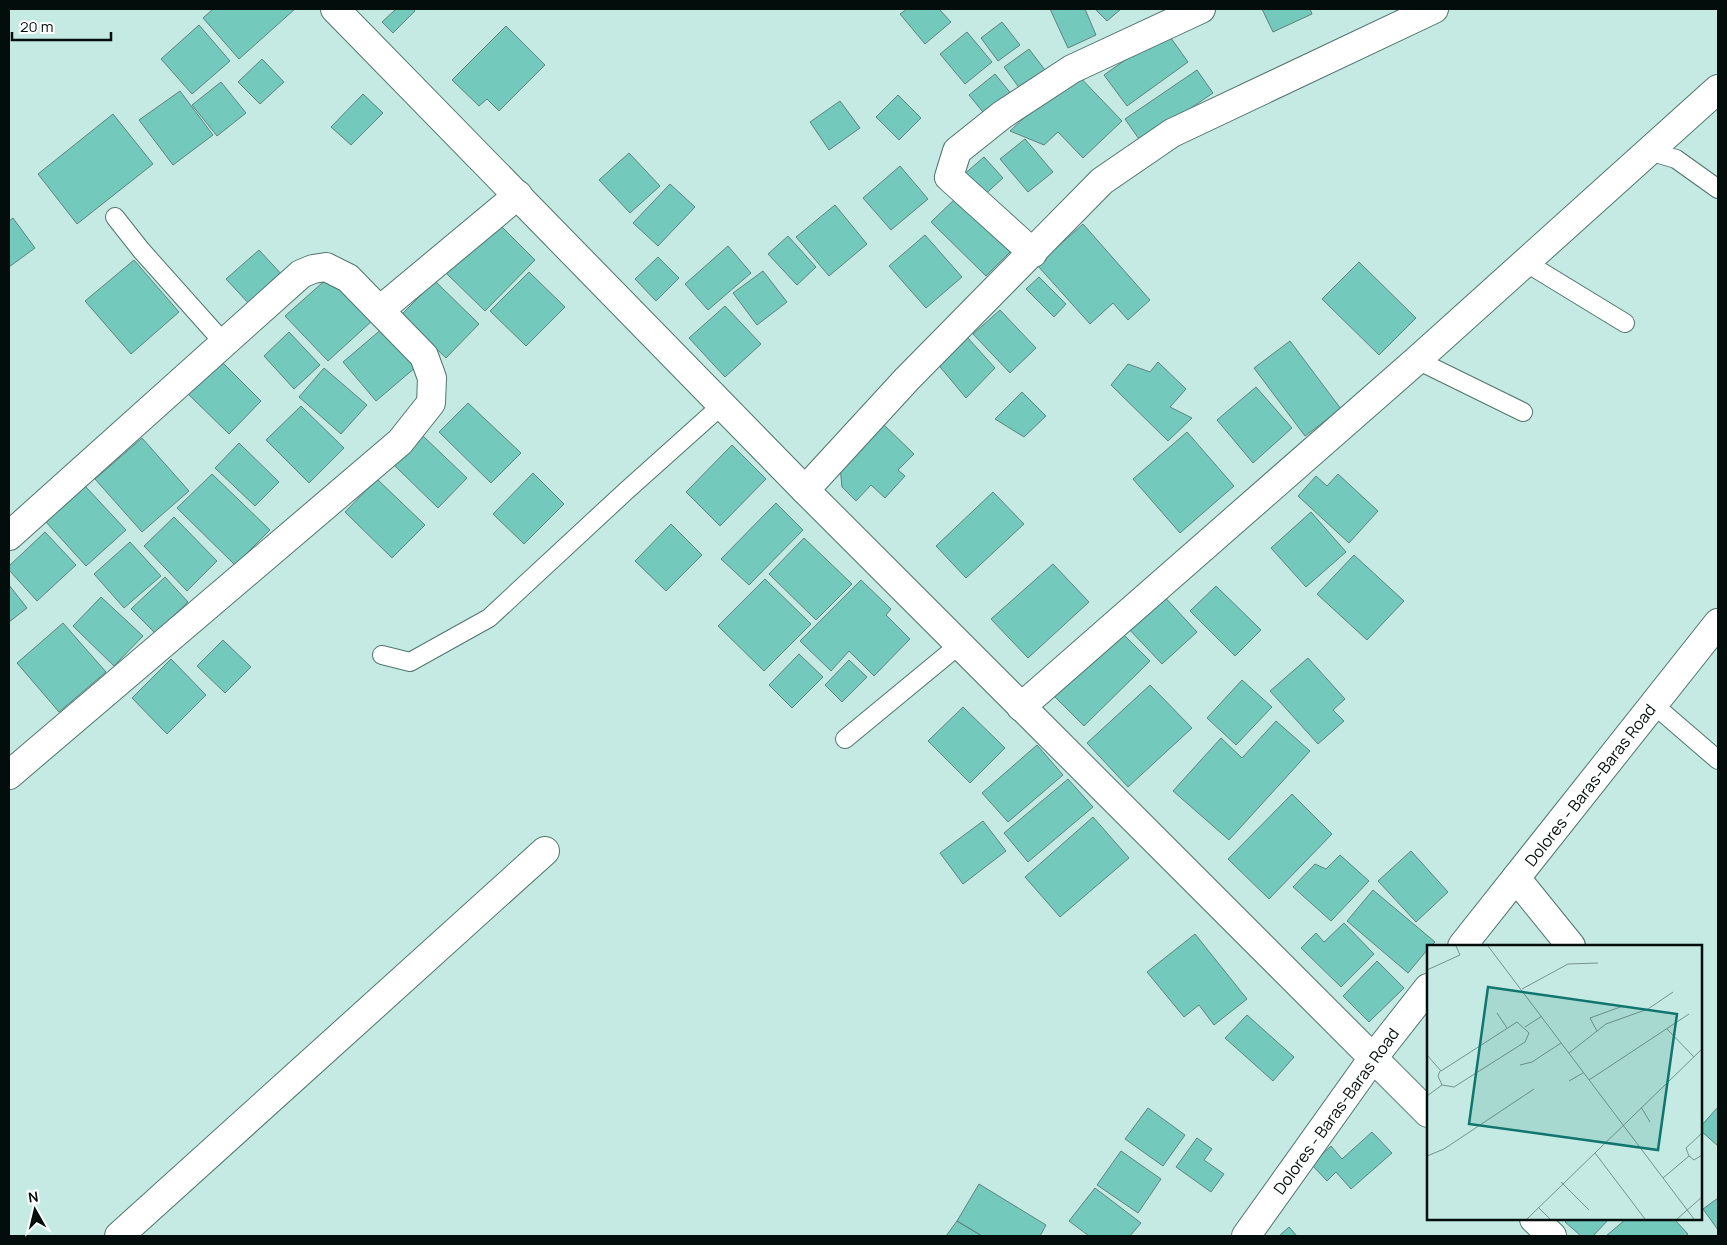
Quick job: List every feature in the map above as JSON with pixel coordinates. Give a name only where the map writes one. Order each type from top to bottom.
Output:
[{"type":"street","points":[[335,9],[804,490],[1427,1112]]},
{"type":"street","points":[[1033,253],[949,177],[957,151],[1002,115],[1072,69],[1201,9]]},
{"type":"street","points":[[804,490],[907,379],[1102,181],[1172,132],[1434,9]]},
{"type":"street","points":[[1021,707],[1417,360],[1718,89]]},
{"type":"street","points":[[380,310],[518,195]]},
{"type":"street","points":[[9,536],[301,274],[312,269],[326,268],[348,278],[424,356],[432,378],[431,404],[400,442],[9,775]]},
{"type":"street","name":"Dolores - Baras-Baras Road","points":[[1463,945],[1718,623]]},
{"type":"street","points":[[119,1236],[545,851]]},
{"type":"street","points":[[1516,878],[1570,945]]},
{"type":"street","name":"Dolores - Baras-Baras Road","points":[[1246,1236],[1373,1058],[1427,989]]},
{"type":"street","points":[[1535,1220],[1552,1236]]},
{"type":"lane","points":[[1649,151],[1676,159],[1718,189]]},
{"type":"lane","points":[[114,217],[224,343]]},
{"type":"lane","points":[[1525,262],[1625,323]]},
{"type":"lane","points":[[1417,360],[1523,412]]},
{"type":"lane","points":[[382,655],[410,662],[490,618],[722,405]]},
{"type":"lane","points":[[845,739],[959,645]]},
{"type":"lane","points":[[1653,704],[1718,760]]},
{"type":"building","points":[[213,9],[295,9],[239,59],[203,18]]},
{"type":"building","points":[[396,9],[413,9],[415,11],[393,33],[382,22]]},
{"type":"building","points":[[907,9],[939,9],[951,22],[925,44],[900,14]]},
{"type":"building","points":[[1050,9],[1085,9],[1096,35],[1068,48]]},
{"type":"building","points":[[1095,9],[1121,9],[1107,21]]},
{"type":"building","points":[[1262,9],[1310,9],[1312,14],[1273,32]]},
{"type":"building","points":[[1002,22],[1020,45],[998,61],[981,38]]},
{"type":"building","points":[[199,25],[230,61],[192,94],[161,59]]},
{"type":"building","points":[[506,26],[545,65],[499,111],[487,99],[479,106],[452,80]]},
{"type":"building","points":[[1166,31],[1188,62],[1127,106],[1104,75]]},
{"type":"building","points":[[967,32],[992,62],[965,84],[940,54]]},
{"type":"building","points":[[1029,49],[1048,74],[1023,93],[1004,67]]},
{"type":"building","points":[[262,59],[284,82],[260,104],[238,82]]},
{"type":"building","points":[[1197,70],[1213,93],[1141,142],[1125,119]]},
{"type":"building","points":[[1074,71],[1122,121],[1083,158],[1058,132],[1044,145],[1010,131]]},
{"type":"building","points":[[995,74],[1013,96],[987,117],[969,95]]},
{"type":"building","points":[[221,82],[246,113],[217,136],[192,105]]},
{"type":"building","points":[[180,91],[213,135],[173,165],[139,120]]},
{"type":"building","points":[[363,94],[383,113],[351,145],[331,127]]},
{"type":"building","points":[[898,95],[921,118],[899,140],[876,117]]},
{"type":"building","points":[[840,101],[860,128],[829,150],[810,122]]},
{"type":"building","points":[[113,114],[153,164],[77,224],[38,174]]},
{"type":"building","points":[[1025,139],[1053,172],[1028,192],[1000,159]]},
{"type":"building","points":[[629,153],[660,186],[630,213],[599,180]]},
{"type":"building","points":[[984,157],[1003,178],[981,198],[961,177]]},
{"type":"building","points":[[900,166],[928,199],[891,230],[863,198]]},
{"type":"building","points":[[670,184],[695,207],[658,246],[633,223]]},
{"type":"building","points":[[957,197],[1012,250],[986,276],[931,222]]},
{"type":"building","points":[[835,205],[867,244],[829,276],[796,237]]},
{"type":"building","points":[[13,218],[35,248],[9,267],[9,221]]},
{"type":"building","points":[[496,221],[535,260],[485,311],[445,272]]},
{"type":"building","points":[[1083,224],[1150,300],[1128,320],[1113,303],[1090,324],[1037,265]]},
{"type":"building","points":[[925,235],[962,277],[926,308],[889,266]]},
{"type":"building","points":[[788,236],[816,267],[797,285],[768,254]]},
{"type":"building","points":[[728,246],[751,273],[708,310],[685,284]]},
{"type":"building","points":[[259,250],[284,277],[251,306],[226,279]]},
{"type":"building","points":[[658,257],[679,278],[656,301],[635,279]]},
{"type":"building","points":[[134,260],[179,312],[131,354],[85,301]]},
{"type":"building","points":[[1359,262],[1416,318],[1379,355],[1322,299]]},
{"type":"building","points":[[763,271],[787,302],[757,325],[733,293]]},
{"type":"building","points":[[529,272],[565,307],[526,346],[490,311]]},
{"type":"building","points":[[331,275],[373,320],[328,361],[285,316]]},
{"type":"building","points":[[1039,277],[1066,304],[1054,317],[1026,289]]},
{"type":"building","points":[[435,281],[479,324],[446,358],[401,315]]},
{"type":"building","points":[[725,306],[761,344],[725,377],[689,338]]},
{"type":"building","points":[[1000,310],[1036,348],[1010,373],[973,334]]},
{"type":"building","points":[[383,328],[416,367],[376,401],[343,362]]},
{"type":"building","points":[[289,332],[320,365],[294,389],[264,356]]},
{"type":"building","points":[[967,337],[995,368],[966,398],[936,362]]},
{"type":"building","points":[[1290,341],[1341,409],[1305,436],[1254,368]]},
{"type":"building","points":[[219,359],[261,401],[229,434],[186,392]]},
{"type":"building","points":[[1158,362],[1186,389],[1170,407],[1192,418],[1168,441],[1111,385],[1128,364],[1150,372]]},
{"type":"building","points":[[324,368],[367,405],[341,434],[299,397]]},
{"type":"building","points":[[1256,387],[1292,428],[1253,463],[1217,420]]},
{"type":"building","points":[[1022,392],[1046,416],[1024,437],[995,419]]},
{"type":"building","points":[[468,403],[521,453],[491,483],[439,432]]},
{"type":"building","points":[[301,406],[344,448],[309,483],[266,440]]},
{"type":"building","points":[[882,423],[914,454],[898,470],[905,476],[885,498],[871,485],[856,501],[842,487],[840,467]]},
{"type":"building","points":[[1187,432],[1234,486],[1180,533],[1133,479]]},
{"type":"building","points":[[422,435],[467,478],[438,508],[393,464]]},
{"type":"building","points":[[142,438],[189,491],[142,532],[95,479]]},
{"type":"building","points":[[239,443],[279,482],[255,506],[215,468]]},
{"type":"building","points":[[732,445],[766,479],[720,526],[686,492]]},
{"type":"building","points":[[533,473],[564,504],[524,544],[493,514]]},
{"type":"building","points":[[212,474],[270,530],[235,565],[177,508]]},
{"type":"building","points":[[1338,474],[1378,511],[1349,543],[1298,496],[1316,476],[1327,486]]},
{"type":"building","points":[[377,479],[425,525],[392,558],[345,512]]},
{"type":"building","points":[[85,486],[126,530],[86,566],[46,522]]},
{"type":"building","points":[[993,492],[1024,524],[966,578],[936,546]]},
{"type":"building","points":[[776,503],[803,530],[749,585],[721,559]]},
{"type":"building","points":[[1311,512],[1346,552],[1306,587],[1271,548]]},
{"type":"building","points":[[174,517],[217,561],[187,591],[144,546]]},
{"type":"building","points":[[671,524],[702,555],[666,591],[635,561]]},
{"type":"building","points":[[45,532],[76,565],[37,601],[9,570],[9,566]]},
{"type":"building","points":[[804,538],[852,584],[816,620],[769,574]]},
{"type":"building","points":[[130,542],[161,576],[124,608],[94,574]]},
{"type":"building","points":[[1354,555],[1404,601],[1367,640],[1317,594]]},
{"type":"building","points":[[1053,564],[1089,602],[1028,658],[991,619]]},
{"type":"building","points":[[165,577],[188,602],[155,633],[131,609]]},
{"type":"building","points":[[765,579],[811,624],[764,671],[718,626]]},
{"type":"building","points":[[861,580],[891,609],[886,615],[910,639],[874,676],[849,651],[831,671],[800,641]]},
{"type":"building","points":[[9,585],[27,608],[9,622]]},
{"type":"building","points":[[1216,586],[1261,630],[1235,656],[1190,611]]},
{"type":"building","points":[[1161,593],[1197,632],[1162,664],[1126,626]]},
{"type":"building","points":[[101,597],[143,636],[114,666],[73,626]]},
{"type":"building","points":[[63,623],[106,672],[59,712],[17,663]]},
{"type":"building","points":[[1118,629],[1150,661],[1084,726],[1053,695]]},
{"type":"building","points":[[223,640],[251,667],[225,693],[197,666]]},
{"type":"building","points":[[799,654],[823,677],[792,708],[769,685]]},
{"type":"building","points":[[1308,658],[1345,699],[1333,710],[1344,721],[1318,744],[1270,691]]},
{"type":"building","points":[[171,659],[206,695],[167,734],[132,698]]},
{"type":"building","points":[[849,660],[867,677],[842,702],[825,685]]},
{"type":"building","points":[[1242,680],[1272,707],[1236,745],[1207,718]]},
{"type":"building","points":[[1150,685],[1192,728],[1128,787],[1087,743]]},
{"type":"building","points":[[963,707],[1005,748],[970,783],[928,741]]},
{"type":"building","points":[[1276,721],[1310,751],[1229,840],[1173,791],[1221,738],[1242,758]]},
{"type":"building","points":[[1037,745],[1063,775],[1008,822],[982,793]]},
{"type":"building","points":[[1068,779],[1093,807],[1028,862],[1004,833]]},
{"type":"building","points":[[1292,794],[1332,834],[1269,899],[1228,859]]},
{"type":"building","points":[[1093,817],[1129,858],[1060,917],[1025,877]]},
{"type":"building","points":[[983,821],[1006,851],[963,884],[940,853]]},
{"type":"building","points":[[1411,851],[1448,892],[1416,922],[1378,881]]},
{"type":"building","points":[[1340,855],[1369,881],[1331,921],[1293,887],[1315,864],[1326,869]]},
{"type":"building","points":[[1373,890],[1435,942],[1432,945],[1427,945],[1427,950],[1408,973],[1347,921]]},
{"type":"building","points":[[1344,923],[1374,954],[1341,987],[1301,948],[1316,933],[1324,942]]},
{"type":"building","points":[[1195,934],[1247,999],[1214,1025],[1199,1005],[1184,1017],[1147,972]]},
{"type":"building","points":[[1377,961],[1404,988],[1369,1022],[1343,996]]},
{"type":"building","points":[[1247,1015],[1294,1057],[1273,1081],[1225,1038]]},
{"type":"building","points":[[1718,1107],[1718,1146],[1702,1132],[1702,1125]]},
{"type":"building","points":[[1148,1108],[1185,1135],[1163,1166],[1125,1139]]},
{"type":"building","points":[[1372,1132],[1392,1153],[1351,1189],[1336,1172],[1327,1181],[1311,1164],[1331,1146],[1342,1159]]},
{"type":"building","points":[[1197,1138],[1212,1149],[1204,1160],[1224,1174],[1211,1192],[1176,1167]]},
{"type":"building","points":[[1121,1151],[1161,1179],[1138,1213],[1097,1185]]},
{"type":"building","points":[[979,1184],[1046,1225],[1040,1236],[982,1236],[957,1221]]},
{"type":"building","points":[[1095,1188],[1141,1223],[1130,1236],[1089,1236],[1069,1221]]},
{"type":"building","points":[[1718,1198],[1718,1230],[1703,1209]]},
{"type":"building","points":[[1567,1220],[1608,1220],[1593,1236],[1581,1236],[1565,1222]]},
{"type":"building","points":[[1625,1220],[1675,1220],[1688,1234],[1685,1236],[1606,1236]]},
{"type":"building","points":[[957,1221],[982,1236],[946,1236]]},
{"type":"building","points":[[1289,1227],[1297,1236],[1279,1236]]}]
